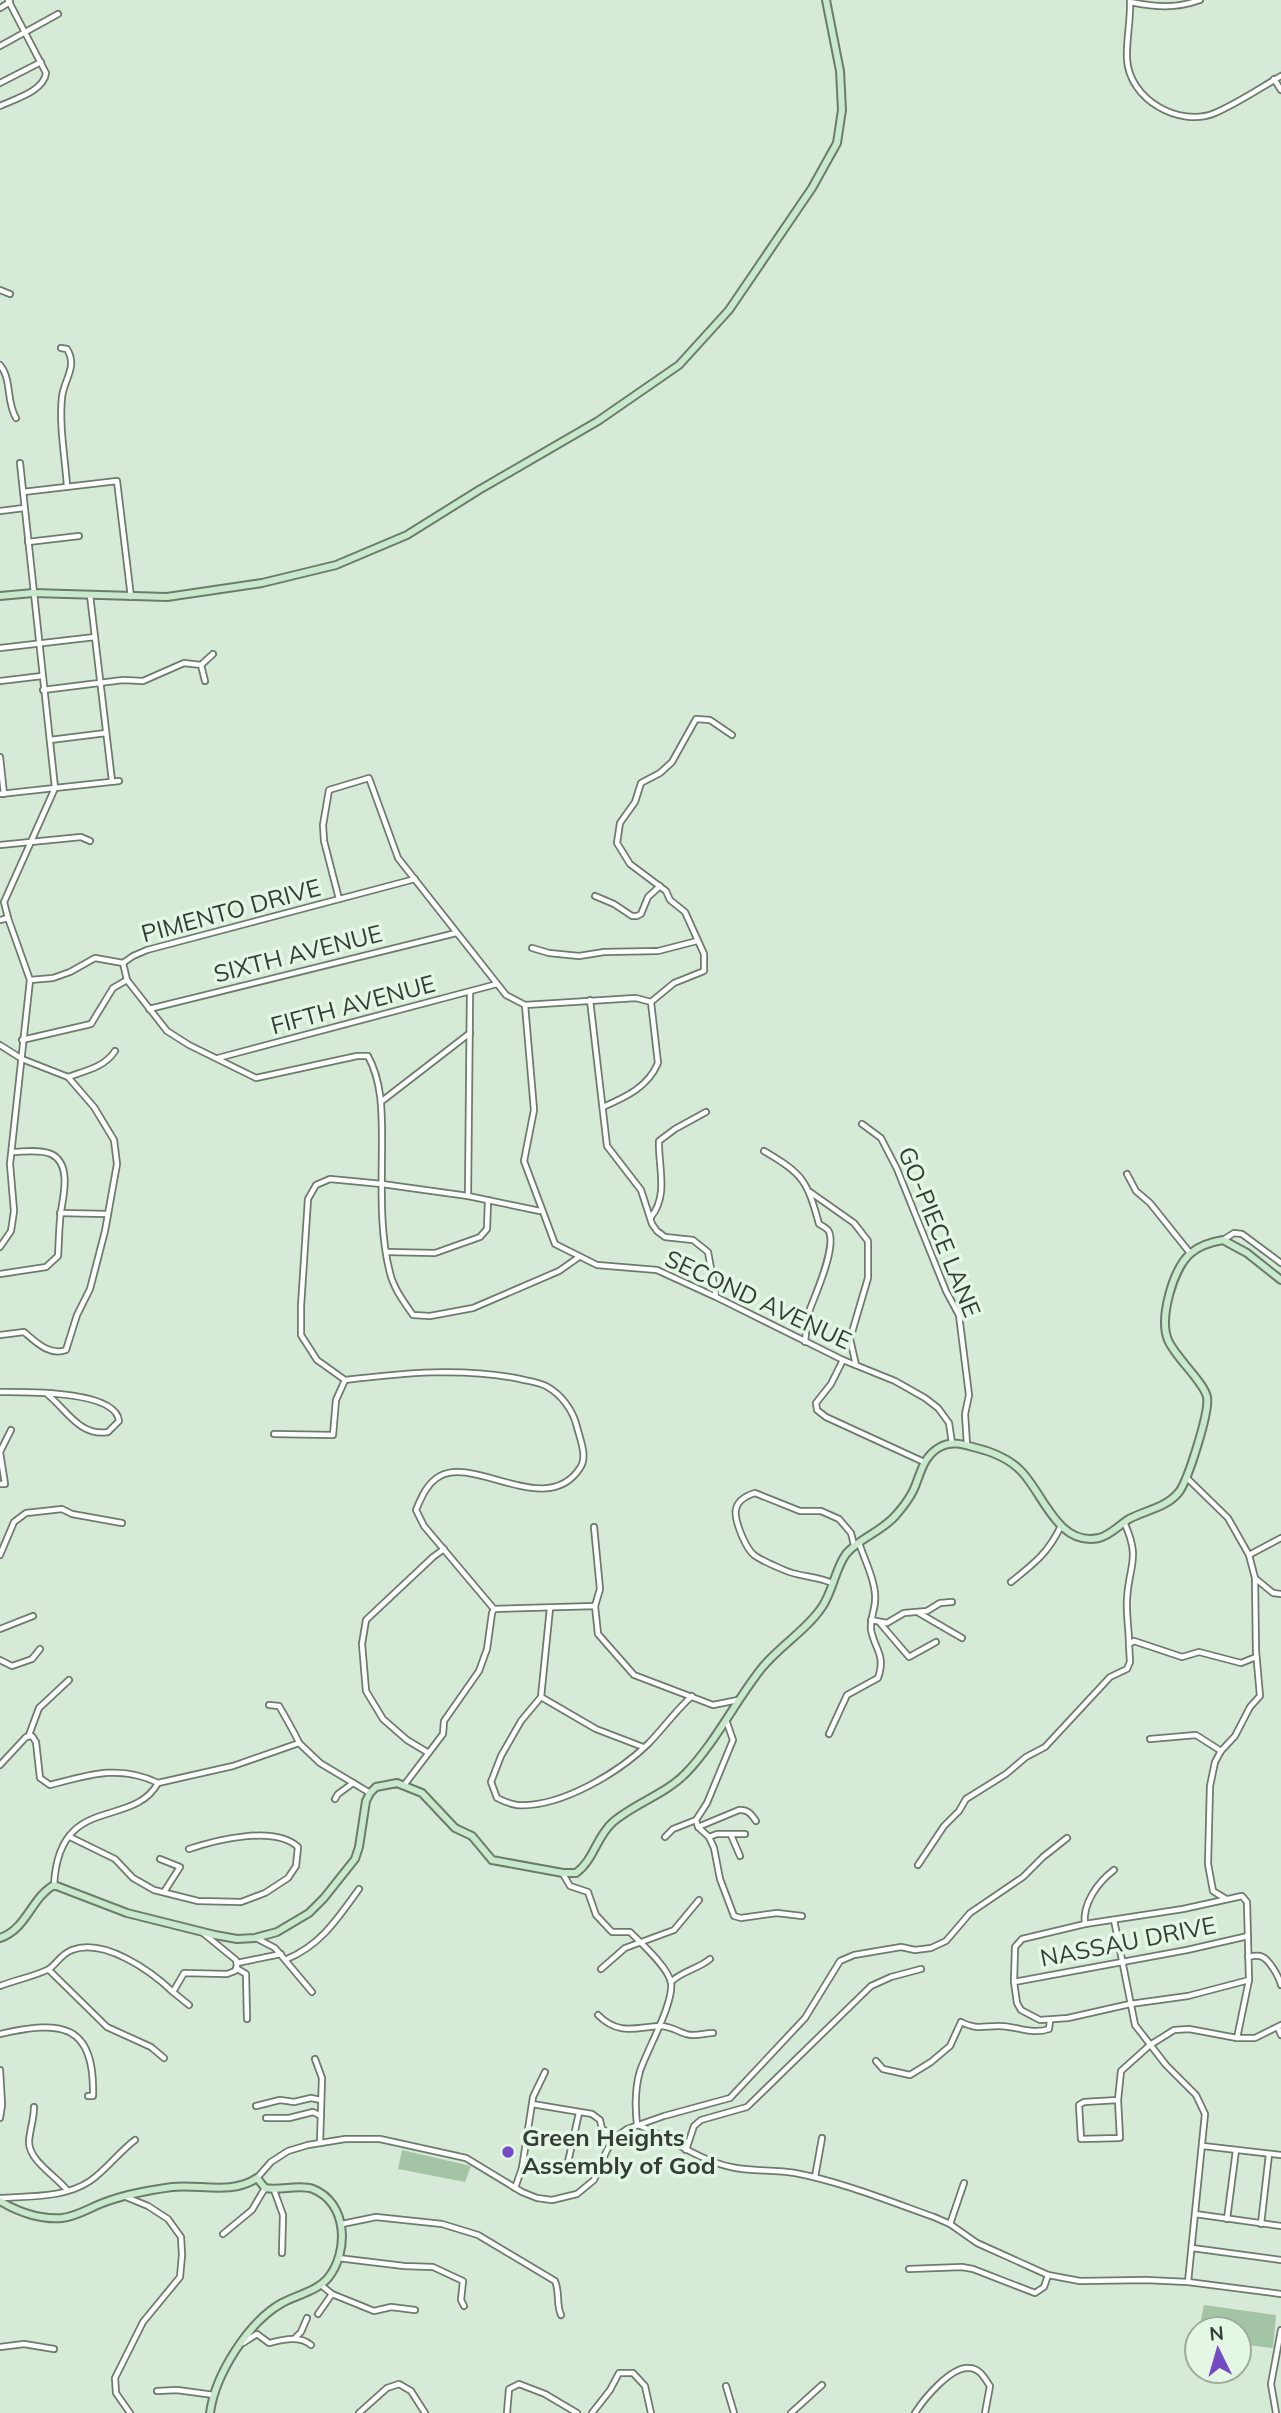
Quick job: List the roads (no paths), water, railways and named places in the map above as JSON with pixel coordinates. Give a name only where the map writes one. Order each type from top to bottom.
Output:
[{"type":"street","points":[[0,596],[33,593],[167,597],[287,578],[336,565],[407,535],[598,421],[679,365],[729,310],[812,188],[837,143],[842,110],[840,71],[826,0]]},
{"type":"street","points":[[1200,0],[1182,6],[1159,8],[1130,1],[1127,61],[1136,87],[1149,102],[1171,113],[1189,116],[1213,114],[1281,76]]},
{"type":"street","points":[[0,8],[9,1],[46,77],[40,87],[0,106]]},
{"type":"street","points":[[0,46],[58,14]]},
{"type":"street","points":[[0,83],[41,62]]},
{"type":"street","points":[[1274,79],[1281,90]]},
{"type":"street","points":[[0,290],[10,291]]},
{"type":"street","points":[[61,348],[67,349],[72,358],[62,394],[67,486]]},
{"type":"street","points":[[0,366],[5,371],[12,411],[16,418]]},
{"type":"street","points":[[0,1247],[11,1231],[14,1211],[10,1164],[30,979],[8,918],[5,901],[55,788],[20,463]]},
{"type":"street","points":[[23,492],[117,481],[131,597]]},
{"type":"street","points":[[0,511],[24,508]]},
{"type":"street","points":[[28,542],[79,536]]},
{"type":"street","points":[[90,594],[112,782]]},
{"type":"street","points":[[0,648],[95,637]]},
{"type":"street","points":[[201,666],[213,654]]},
{"type":"street","points":[[43,690],[123,680],[143,681],[184,663],[201,666]]},
{"type":"street","points":[[201,666],[205,681]]},
{"type":"street","points":[[0,681],[42,676]]},
{"type":"street","points":[[651,1002],[674,983],[704,971],[704,954],[685,912],[660,886],[623,856],[617,843],[620,823],[629,812],[641,783],[660,773],[672,762],[696,719],[710,720],[732,735]]},
{"type":"street","points":[[50,740],[106,733]]},
{"type":"street","points":[[0,757],[2,794],[119,781]]},
{"type":"street","points":[[339,900],[324,841],[323,825],[329,790],[369,778],[398,858],[506,995],[525,1005],[590,1000],[636,999],[651,1002]]},
{"type":"street","points":[[0,845],[81,837],[90,841]]},
{"type":"street","name":"PIMENTO DRIVE","points":[[415,879],[147,950],[122,963],[127,980],[167,1031],[188,1045],[256,1078],[357,1056],[368,1056],[373,1065],[382,1101],[383,1221],[390,1273],[397,1292],[413,1315],[430,1316],[473,1308],[559,1271],[579,1257]]},
{"type":"street","points":[[594,896],[614,904],[632,916],[637,916],[641,914],[648,897],[660,886]]},
{"type":"street","points":[[0,919],[8,918]]},
{"type":"street","name":"SIXTH AVENUE","points":[[149,1009],[456,933]]},
{"type":"street","points":[[532,948],[579,956],[604,952],[658,951],[697,941]]},
{"type":"street","points":[[30,979],[62,975],[95,958],[122,963]]},
{"type":"street","points":[[22,1040],[91,1024],[113,988],[127,980]]},
{"type":"street","name":"FIFTH AVENUE","points":[[218,1058],[497,984]]},
{"type":"street","points":[[468,1196],[470,993]]},
{"type":"street","points":[[590,1000],[607,1146],[641,1190],[652,1224],[661,1235],[693,1240],[708,1252],[716,1297]]},
{"type":"street","points":[[603,1107],[633,1095],[654,1072],[658,1063],[651,1002]]},
{"type":"street","name":"SECOND AVENUE","points":[[525,1005],[534,1110],[524,1161],[555,1244],[607,1268],[657,1270],[843,1360],[895,1381],[938,1408],[948,1423],[952,1443]]},
{"type":"street","points":[[382,1101],[470,1033]]},
{"type":"street","points":[[0,1045],[22,1059],[68,1077],[94,1107],[114,1140],[117,1164],[90,1289],[77,1315],[65,1350],[54,1352],[43,1348],[24,1332],[0,1335]]},
{"type":"street","points":[[68,1077],[97,1067],[109,1060],[115,1051]]},
{"type":"street","points":[[650,1217],[660,1200],[662,1176],[659,1141],[706,1112]]},
{"type":"street","name":"GO-PIECE LANE","points":[[862,1124],[881,1138],[897,1169],[946,1291],[959,1315],[969,1395],[965,1414],[968,1445]]},
{"type":"street","points":[[764,1151],[795,1170],[810,1192],[819,1224],[827,1229],[831,1242],[824,1273],[809,1312],[805,1342]]},
{"type":"street","points":[[0,1274],[46,1267],[58,1256],[61,1213],[66,1190],[57,1158],[48,1153],[12,1152]]},
{"type":"street","points":[[1127,1174],[1136,1192],[1150,1203],[1190,1253]]},
{"type":"street","points":[[405,1784],[443,1734],[444,1721],[478,1671],[487,1649],[494,1609],[424,1526],[416,1510],[425,1490],[440,1476],[454,1472],[480,1475],[521,1487],[546,1489],[566,1482],[580,1468],[584,1459],[575,1418],[559,1395],[543,1384],[481,1373],[450,1372],[345,1380],[317,1360],[301,1335],[308,1199],[316,1185],[330,1179],[468,1196],[541,1212]]},
{"type":"street","points":[[810,1192],[854,1223],[868,1241],[868,1278],[850,1339],[856,1366]]},
{"type":"street","points":[[387,1252],[435,1253],[480,1237],[487,1229],[488,1200]]},
{"type":"street","points":[[61,1213],[108,1213]]},
{"type":"street","points":[[54,1885],[127,1913],[202,1933],[237,1939],[255,1938],[277,1932],[309,1913],[355,1859],[366,1801],[376,1787],[387,1784],[405,1784],[422,1793],[455,1828],[472,1836],[492,1860],[576,1873],[588,1861],[601,1834],[613,1822],[684,1775],[774,1654],[821,1609],[844,1556],[882,1528],[902,1508],[911,1496],[924,1462],[942,1446],[952,1443],[968,1445],[1008,1460],[1029,1481],[1049,1513],[1061,1526],[1084,1538],[1098,1538],[1112,1532],[1124,1522],[1170,1500],[1180,1491],[1186,1478],[1208,1408],[1207,1394],[1168,1340],[1165,1326],[1166,1309],[1180,1266],[1190,1253],[1199,1247],[1223,1240],[1234,1233],[1242,1234],[1281,1263]]},
{"type":"street","points":[[1223,1240],[1247,1253],[1281,1280]]},
{"type":"street","points":[[843,1360],[831,1384],[816,1404],[817,1410],[826,1417],[924,1462]]},
{"type":"street","points":[[274,1434],[333,1435],[336,1400],[345,1380]]},
{"type":"street","points":[[0,1392],[76,1395],[101,1402],[117,1414],[119,1422],[108,1432],[93,1433],[75,1423],[47,1394]]},
{"type":"street","points":[[0,1484],[5,1484],[0,1451],[11,1430]]},
{"type":"street","points":[[1186,1478],[1228,1518],[1249,1555],[1255,1578],[1256,1657],[1260,1696],[1250,1707],[1230,1743],[1221,1751],[1215,1762],[1210,1786],[1208,1856],[1213,1891],[1226,1899]]},
{"type":"street","points":[[829,1734],[848,1695],[878,1678],[882,1665],[871,1627],[875,1601],[856,1545],[851,1533],[839,1519],[821,1511],[800,1511],[755,1493],[748,1495],[738,1504],[734,1513],[737,1526],[755,1556],[787,1572],[823,1578],[832,1583]]},
{"type":"street","points":[[0,1555],[14,1522],[26,1513],[62,1509],[72,1514],[122,1522]]},
{"type":"street","points":[[918,1866],[944,1825],[966,1800],[1006,1774],[1026,1757],[1045,1747],[1110,1677],[1127,1669],[1130,1662],[1126,1600],[1134,1553],[1124,1522]]},
{"type":"street","points":[[1011,1581],[1040,1559],[1051,1546],[1061,1526]]},
{"type":"street","points":[[594,1527],[600,1589],[595,1606],[598,1634],[634,1675],[713,1705],[738,1700]]},
{"type":"street","points":[[1249,1555],[1281,1538]]},
{"type":"street","points":[[427,1752],[383,1720],[366,1691],[362,1644],[366,1620],[444,1549]]},
{"type":"street","points":[[1255,1578],[1273,1592],[1281,1594]]},
{"type":"street","points":[[871,1620],[887,1623],[904,1614],[927,1611],[940,1603],[951,1602]]},
{"type":"street","points":[[494,1609],[595,1606]]},
{"type":"street","points":[[550,1608],[541,1697],[521,1721],[501,1756],[491,1782],[497,1798],[516,1805],[564,1798],[600,1778],[644,1747],[692,1696]]},
{"type":"street","points":[[918,1612],[962,1638]]},
{"type":"street","points":[[0,1629],[33,1616]]},
{"type":"street","points":[[879,1623],[909,1657],[936,1642]]},
{"type":"street","points":[[1129,1644],[1134,1641],[1182,1657],[1199,1652],[1241,1663],[1256,1657]]},
{"type":"street","points":[[0,1660],[12,1666],[32,1659],[40,1649]]},
{"type":"street","points":[[0,1765],[29,1735],[39,1708],[69,1680]]},
{"type":"street","points":[[541,1697],[596,1729],[644,1747]]},
{"type":"street","points":[[269,1705],[279,1706],[299,1743],[320,1763],[370,1793]]},
{"type":"street","points":[[665,1837],[673,1829],[695,1820],[707,1803],[733,1740],[726,1720]]},
{"type":"street","points":[[29,1735],[36,1742],[40,1778],[50,1784],[107,1772],[148,1778],[158,1783],[221,1769],[299,1743]]},
{"type":"street","points":[[1150,1739],[1196,1735],[1221,1751]]},
{"type":"street","points":[[54,1885],[59,1854],[85,1821],[135,1803],[153,1792],[158,1783]]},
{"type":"street","points":[[335,1799],[353,1783]]},
{"type":"street","points":[[698,1827],[739,1810],[750,1813],[756,1821]]},
{"type":"street","points":[[695,1820],[698,1827],[709,1836],[714,1848],[720,1879],[734,1916],[741,1918],[777,1913],[802,1916]]},
{"type":"street","points":[[709,1836],[745,1834]]},
{"type":"street","points":[[731,1835],[740,1856]]},
{"type":"street","points":[[70,1837],[115,1859],[133,1878],[154,1890],[198,1901],[242,1902],[265,1894],[288,1878],[298,1857],[298,1847],[283,1838],[218,1839],[189,1849]]},
{"type":"street","points":[[0,2199],[27,2213],[64,2218],[142,2191],[173,2187],[233,2187],[249,2183],[271,2162],[288,2151],[345,2139],[380,2139],[466,2158],[537,2198],[552,2200],[577,2194],[594,2180],[607,2150],[617,2136],[637,2125],[730,2098],[805,2018],[840,1961],[854,1955],[901,1947],[915,1950],[931,1948],[946,1941],[970,1913],[1023,1877],[1067,1839]]},
{"type":"street","points":[[160,1859],[180,1867],[164,1892]]},
{"type":"street","points":[[1085,1924],[1083,1914],[1086,1904],[1114,1870]]},
{"type":"street","points":[[563,1873],[570,1886],[588,1892],[596,1915],[611,1932],[630,1932],[658,1962],[671,1982],[660,2026],[640,2071],[635,2095],[637,2125]]},
{"type":"street","points":[[0,1938],[19,1927],[45,1890],[54,1885]]},
{"type":"street","points":[[287,1959],[308,1950],[330,1928],[359,1889]]},
{"type":"street","points":[[1237,2038],[1249,1980],[1247,1902],[1242,1896],[1183,1909],[1085,1924],[1017,1942],[1015,1947],[1014,1982],[1017,2003],[1021,2010],[1040,2020],[1188,1996],[1249,1980]]},
{"type":"street","points":[[601,1969],[625,1948],[674,1930],[699,1900]]},
{"type":"street","points":[[1114,1920],[1135,2025],[1196,2095],[1205,2114],[1188,2282]]},
{"type":"street","points":[[202,1933],[236,1959],[237,1966],[246,1974],[247,2019]]},
{"type":"street","name":"NASSAU DRIVE","points":[[1014,1982],[1188,1951],[1248,1936]]},
{"type":"street","points":[[255,1938],[287,1959],[297,1976],[312,1992]]},
{"type":"street","points":[[0,1986],[49,1970],[57,1959],[70,1951],[86,1947],[102,1948],[148,1972],[189,2005]]},
{"type":"street","points":[[173,1992],[184,1973],[227,1974],[237,1966],[281,1954]]},
{"type":"street","points":[[1248,1957],[1266,1958],[1281,1985]]},
{"type":"street","points":[[671,1982],[710,1959]]},
{"type":"street","points":[[686,2150],[694,2126],[713,2115],[735,2112],[747,2107],[871,1986],[921,1969]]},
{"type":"street","points":[[49,1970],[107,2027],[151,2047],[164,2057]]},
{"type":"street","points":[[598,2015],[605,2022],[620,2028],[635,2030],[660,2026],[691,2035],[713,2032]]},
{"type":"street","points":[[876,2061],[883,2069],[910,2075],[950,2046],[961,2022],[977,2028],[1000,2026],[1040,2032],[1049,2029],[1050,2020]]},
{"type":"street","points":[[0,2034],[35,2026],[57,2028],[81,2039],[89,2056],[93,2078],[93,2096],[88,2096]]},
{"type":"street","points":[[1118,2100],[1084,2102],[1079,2105],[1081,2139],[1120,2138],[1118,2100],[1121,2071],[1163,2035],[1183,2029],[1237,2038],[1255,2038],[1279,2027],[1281,2035]]},
{"type":"street","points":[[315,2059],[322,2078],[320,2143]]},
{"type":"street","points":[[0,2070],[0,2118]]},
{"type":"street","points":[[515,2188],[522,2168],[532,2105],[545,2072]]},
{"type":"street","points":[[256,2106],[280,2100],[321,2100]]},
{"type":"street","points":[[532,2105],[592,2114],[600,2120],[602,2129],[617,2136]]},
{"type":"street","points":[[34,2107],[29,2143],[34,2156],[67,2190]]},
{"type":"street","points":[[266,2118],[289,2118],[313,2112],[321,2116]]},
{"type":"street","points":[[522,2168],[559,2167],[568,2162],[579,2113]]},
{"type":"street","points":[[637,2125],[657,2132],[686,2150],[731,2167],[792,2172],[815,2177],[934,2217],[950,2224],[977,2243],[1048,2275],[1080,2281],[1188,2282],[1281,2294]]},
{"type":"street","points":[[815,2177],[822,2138]]},
{"type":"street","points":[[0,2199],[60,2193],[90,2181],[135,2140]]},
{"type":"street","points":[[1203,2146],[1281,2155]]},
{"type":"street","points":[[1227,2219],[1236,2150]]},
{"type":"street","points":[[1261,2224],[1269,2154]]},
{"type":"street","points":[[210,2413],[214,2395],[238,2346],[250,2330],[273,2308],[321,2285],[334,2268],[342,2246],[342,2224],[329,2202],[312,2189],[265,2188],[257,2178]]},
{"type":"street","points":[[950,2224],[964,2183]]},
{"type":"street","points":[[223,2234],[252,2210],[265,2188]]},
{"type":"street","points":[[274,2190],[283,2215],[282,2253]]},
{"type":"street","points":[[125,2197],[148,2206],[168,2219],[181,2237],[182,2255],[180,2277],[143,2322],[115,2378],[116,2393],[130,2413]]},
{"type":"street","points":[[1195,2214],[1281,2225]]},
{"type":"street","points":[[244,2226],[245,2216]]},
{"type":"street","points":[[342,2224],[366,2218],[396,2218],[442,2224],[478,2235],[555,2281],[559,2289],[558,2310],[561,2315]]},
{"type":"street","points":[[1191,2248],[1281,2260]]},
{"type":"street","points":[[338,2258],[433,2267],[463,2281],[461,2300],[464,2306]]},
{"type":"street","points":[[909,2269],[973,2269],[1035,2293],[1044,2287],[1048,2275]]},
{"type":"street","points":[[321,2285],[332,2294],[374,2311],[391,2307],[415,2311]]},
{"type":"street","points":[[318,2314],[332,2294]]},
{"type":"street","points":[[295,2339],[307,2318]]},
{"type":"street","points":[[1276,2413],[1272,2384],[1281,2330]]},
{"type":"street","points":[[238,2346],[257,2334],[268,2343],[295,2339],[306,2341],[311,2346]]},
{"type":"street","points":[[0,2347],[24,2344],[54,2349]]},
{"type":"street","points":[[915,2413],[951,2372],[969,2368],[980,2372],[990,2386],[985,2413]]},
{"type":"street","points":[[592,2413],[619,2373],[633,2373],[645,2386],[651,2413]]},
{"type":"street","points":[[359,2413],[387,2388],[398,2384],[411,2390],[425,2413]]},
{"type":"street","points":[[507,2413],[509,2389],[519,2384],[545,2394],[577,2413]]},
{"type":"street","points":[[791,2413],[822,2385]]},
{"type":"street","points":[[726,2386],[734,2413]]},
{"type":"street","points":[[157,2391],[177,2390],[214,2395]]},
{"type":"place","name":"Green Heights Assembly of God","points":[[508,2152]]}]
